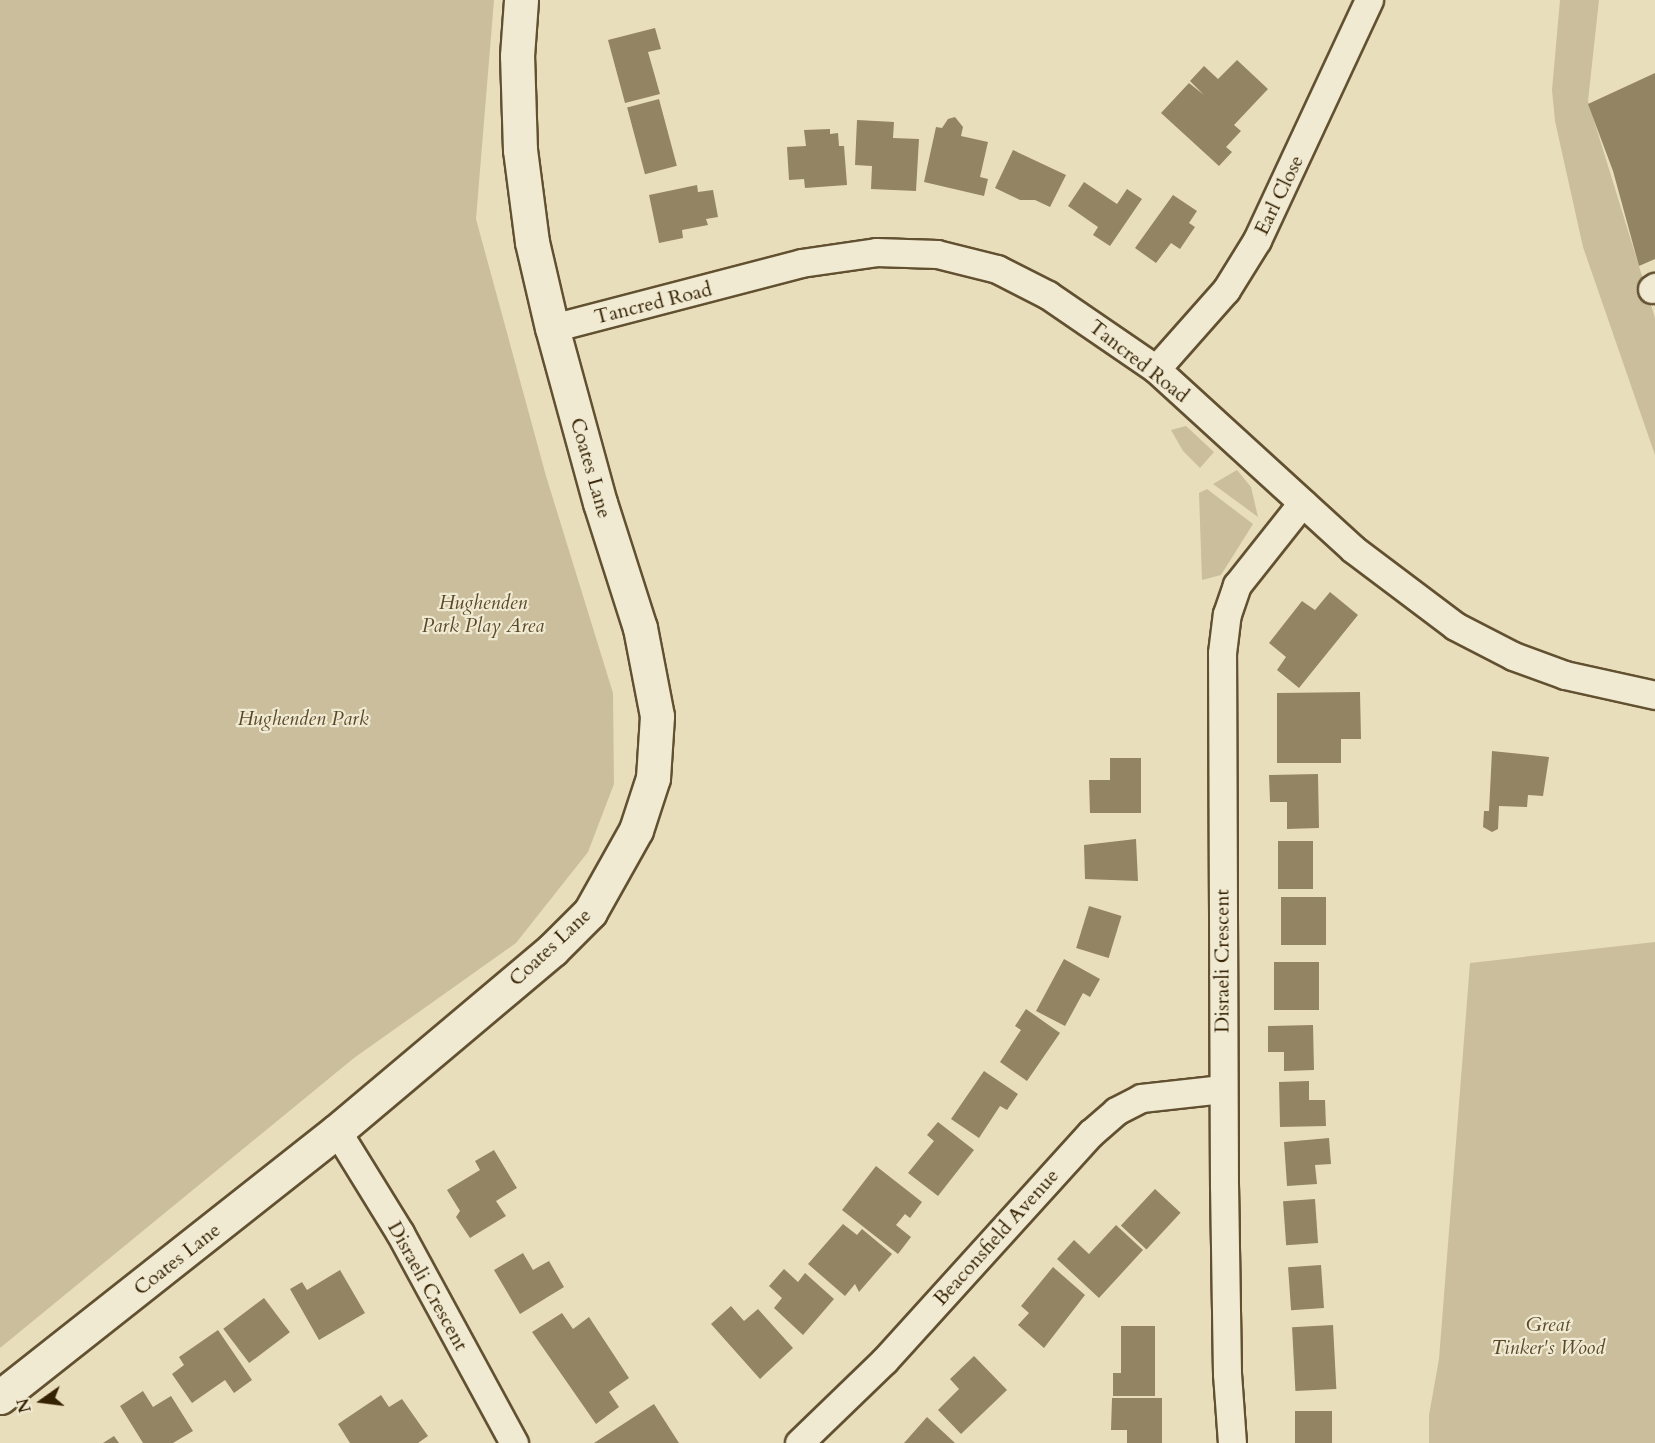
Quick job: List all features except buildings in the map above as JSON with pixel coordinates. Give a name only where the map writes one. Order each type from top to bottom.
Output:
[{"type":"street","name":"Coates Lane","points":[[0,1396],[337,1131],[552,950],[590,912],[636,830],[653,778],[657,716],[640,628],[552,328],[532,242],[520,150],[517,56],[521,0]]},
{"type":"street","name":"Earl Close","points":[[1156,369],[1226,290],[1257,240],[1369,0]]},
{"type":"street","name":"Tancred Road","points":[[552,328],[801,263],[876,252],[937,254],[997,269],[1048,295],[1156,369],[1302,503],[1411,596],[1455,626],[1513,656],[1565,675],[1655,695]]},
{"type":"street","name":"Disraeli Crescent","points":[[1232,1443],[1227,1374],[1223,1089],[1222,653],[1227,614],[1237,585],[1302,503]]},
{"type":"street","name":"Beaconsfield Avenue","points":[[800,1443],[884,1361],[1091,1133],[1116,1111],[1141,1098],[1223,1089]]},
{"type":"street","name":"Disraeli Crescent","points":[[337,1131],[400,1233],[514,1443]]},
{"type":"green space","name":"Hughenden Park","points":[[0,0],[494,0],[476,219],[546,476],[613,693],[614,784],[588,852],[516,943],[354,1058],[0,1348]]},
{"type":"green space","points":[[1560,0],[1599,0],[1588,101],[1655,318],[1655,455],[1583,247],[1555,121],[1552,90]]},
{"type":"green space","points":[[1186,426],[1214,452],[1200,468],[1183,451],[1171,430]]},
{"type":"green space","points":[[1237,470],[1251,487],[1258,517],[1213,484]]},
{"type":"green space","points":[[1207,489],[1253,524],[1221,575],[1202,580],[1199,493]]},
{"type":"green space","name":"Great Tinker's Wood","points":[[1655,942],[1655,1443],[1429,1443],[1429,1415],[1439,1359],[1470,963]]},
{"type":"park label","name":"Hughenden Park Play Area","points":[[483,614]]}]
